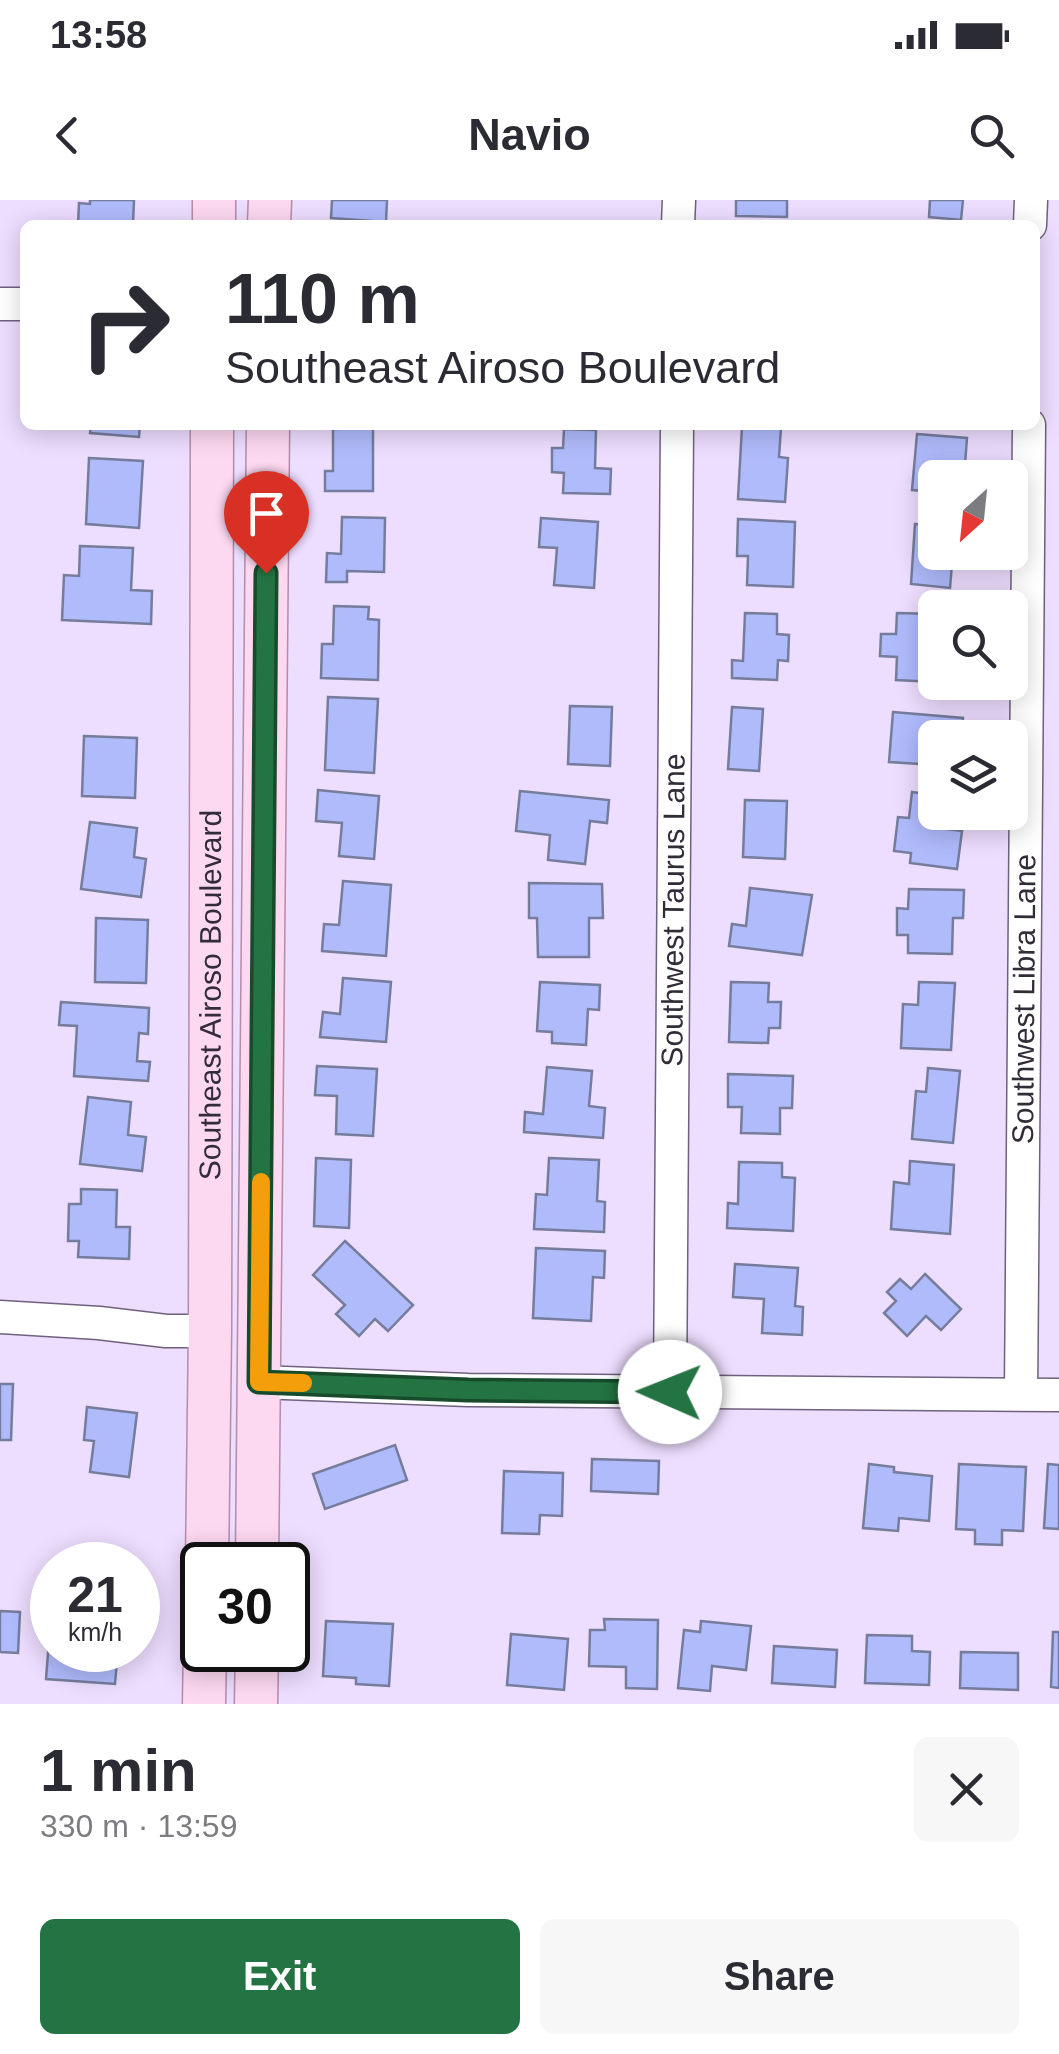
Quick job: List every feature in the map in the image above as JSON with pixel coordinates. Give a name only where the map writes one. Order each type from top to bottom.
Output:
[{"type":"main road","name":"Southeast Airoso Boulevard","points":[[206,1542],[212,430]]},
{"type":"main road","name":"Southeast Airoso Boulevard","points":[[257,1542],[268,430]]},
{"type":"main road","points":[[204,1704],[205,1672]]},
{"type":"main road","points":[[256,1704],[257,1672]]},
{"type":"street","name":"Southwest Taurus Lane","points":[[670,1392],[677,430]]},
{"type":"street","name":"Southwest Libra Lane","points":[[1021,1394],[1029,430]]},
{"type":"street","points":[[0,1316],[166,1331],[210,1331]]},
{"type":"street","points":[[259,1382],[468,1390],[1059,1395]]},
{"type":"building","points":[[90,200],[134,200],[133,220],[78,220],[79,203],[90,204]]},
{"type":"building","points":[[332,200],[387,200],[386,220],[331,218]]},
{"type":"building","points":[[736,200],[787,200],[787,217],[736,216]]},
{"type":"building","points":[[930,200],[963,200],[961,220],[929,217]]},
{"type":"building","points":[[90,430],[140,430],[139,437],[90,433]]},
{"type":"building","points":[[333,430],[373,430],[373,491],[325,491],[325,471],[333,471]]},
{"type":"building","points":[[564,430],[596,430],[595,468],[611,469],[610,494],[563,493],[564,473],[552,472],[552,448],[563,448]]},
{"type":"building","points":[[742,430],[781,430],[779,457],[788,458],[785,502],[738,499]]},
{"type":"building","points":[[917,434],[967,438],[965,460],[918,460],[918,491],[912,490]]},
{"type":"building","points":[[89,458],[143,461],[139,528],[86,524]]},
{"type":"building","points":[[342,517],[385,518],[384,572],[347,571],[347,582],[326,582],[327,553],[341,554]]},
{"type":"building","points":[[541,518],[598,522],[594,588],[554,585],[557,548],[539,547]]},
{"type":"building","points":[[738,519],[795,522],[793,587],[747,585],[748,556],[737,556]]},
{"type":"building","points":[[915,524],[918,570],[952,570],[950,588],[911,584]]},
{"type":"building","points":[[80,546],[133,548],[131,590],[152,591],[151,624],[62,620],[64,575],[79,576]]},
{"type":"building","points":[[334,606],[369,607],[368,619],[379,620],[378,680],[321,678],[322,644],[333,644]]},
{"type":"building","points":[[745,613],[777,614],[777,634],[789,635],[788,661],[778,660],[777,680],[732,678],[732,660],[743,661]]},
{"type":"building","points":[[897,613],[918,614],[918,681],[896,680],[897,657],[880,656],[881,634],[896,634]]},
{"type":"building","points":[[328,697],[378,699],[374,773],[325,770]]},
{"type":"building","points":[[570,706],[612,707],[610,766],[568,764]]},
{"type":"building","points":[[732,707],[763,709],[759,771],[728,769]]},
{"type":"building","points":[[893,712],[963,718],[918,720],[918,764],[889,762]]},
{"type":"building","points":[[84,736],[137,738],[135,798],[82,796]]},
{"type":"building","points":[[318,790],[379,796],[374,859],[339,856],[342,823],[316,821]]},
{"type":"building","points":[[520,791],[609,800],[607,823],[590,821],[585,864],[548,860],[550,835],[516,831]]},
{"type":"building","points":[[912,792],[918,793],[918,830],[962,831],[957,869],[910,863],[911,853],[894,851],[898,817],[909,818]]},
{"type":"building","points":[[745,800],[787,801],[785,859],[743,857]]},
{"type":"building","points":[[90,822],[137,828],[134,857],[146,859],[141,897],[81,889]]},
{"type":"building","points":[[343,881],[391,885],[386,956],[322,951],[324,924],[339,925]]},
{"type":"building","points":[[529,883],[602,884],[603,918],[589,918],[589,957],[538,957],[537,918],[529,918]]},
{"type":"building","points":[[750,888],[812,895],[802,955],[729,946],[732,924],[746,926]]},
{"type":"building","points":[[909,889],[964,890],[963,918],[953,918],[952,954],[908,953],[908,935],[897,935],[897,908],[908,909]]},
{"type":"building","points":[[96,918],[148,920],[146,983],[95,982]]},
{"type":"building","points":[[343,978],[391,982],[386,1042],[320,1037],[323,1012],[340,1014]]},
{"type":"building","points":[[540,982],[600,985],[599,1010],[588,1009],[586,1045],[552,1043],[552,1032],[537,1031]]},
{"type":"building","points":[[731,982],[769,983],[768,1002],[781,1002],[780,1028],[769,1028],[768,1043],[729,1042]]},
{"type":"building","points":[[919,982],[955,983],[951,1050],[901,1048],[903,1004],[918,1005]]},
{"type":"building","points":[[61,1002],[149,1008],[148,1034],[139,1033],[137,1061],[150,1062],[148,1081],[74,1076],[77,1026],[59,1025]]},
{"type":"building","points":[[317,1066],[377,1069],[373,1136],[336,1134],[337,1096],[315,1095]]},
{"type":"building","points":[[547,1067],[592,1071],[589,1106],[605,1108],[603,1138],[524,1132],[525,1112],[543,1114]]},
{"type":"building","points":[[928,1068],[960,1071],[953,1143],[912,1139],[916,1091],[926,1092]]},
{"type":"building","points":[[728,1074],[793,1076],[792,1108],[780,1108],[780,1134],[741,1133],[742,1107],[728,1107]]},
{"type":"building","points":[[88,1097],[131,1102],[128,1135],[146,1137],[142,1171],[80,1164]]},
{"type":"building","points":[[316,1158],[351,1160],[349,1228],[314,1226]]},
{"type":"building","points":[[549,1158],[599,1160],[597,1201],[605,1202],[604,1232],[534,1229],[536,1194],[547,1195]]},
{"type":"building","points":[[910,1161],[954,1165],[950,1234],[891,1229],[894,1182],[909,1184]]},
{"type":"building","points":[[739,1162],[782,1163],[782,1177],[795,1178],[793,1231],[727,1228],[728,1203],[738,1204]]},
{"type":"building","points":[[81,1189],[117,1190],[116,1227],[130,1227],[129,1259],[78,1257],[79,1241],[68,1241],[69,1204],[81,1204]]},
{"type":"building","points":[[345,1241],[413,1305],[388,1331],[375,1319],[359,1336],[336,1314],[345,1305],[313,1275]]},
{"type":"building","points":[[536,1248],[605,1251],[604,1278],[593,1277],[591,1321],[533,1318]]},
{"type":"building","points":[[735,1264],[798,1268],[795,1306],[803,1307],[802,1335],[762,1333],[764,1299],[733,1297]]},
{"type":"building","points":[[925,1274],[961,1309],[941,1330],[926,1316],[907,1336],[884,1313],[896,1301],[887,1292],[900,1279],[911,1289]]},
{"type":"building","points":[[0,1384],[13,1384],[11,1440],[0,1440]]},
{"type":"building","points":[[87,1407],[137,1413],[129,1477],[90,1472],[94,1441],[84,1440]]},
{"type":"building","points":[[395,1445],[407,1480],[325,1509],[313,1474]]},
{"type":"building","points":[[592,1459],[659,1461],[658,1494],[591,1491]]},
{"type":"building","points":[[869,1464],[894,1467],[894,1472],[932,1476],[929,1521],[899,1518],[898,1531],[863,1528]]},
{"type":"building","points":[[959,1464],[1026,1467],[1023,1531],[1002,1530],[1002,1545],[975,1544],[975,1530],[956,1529]]},
{"type":"building","points":[[1048,1464],[1059,1465],[1059,1529],[1044,1528]]},
{"type":"building","points":[[504,1471],[563,1473],[562,1516],[540,1515],[539,1534],[502,1533]]},
{"type":"building","points":[[0,1611],[20,1612],[18,1653],[0,1652]]},
{"type":"building","points":[[604,1619],[658,1620],[657,1689],[626,1688],[626,1667],[589,1666],[590,1630],[605,1630]]},
{"type":"building","points":[[326,1621],[393,1624],[389,1686],[323,1676]]},
{"type":"building","points":[[701,1621],[751,1626],[746,1670],[712,1666],[710,1691],[678,1688],[684,1630],[700,1632]]},
{"type":"building","points":[[1053,1632],[1059,1632],[1059,1688],[1051,1687]]},
{"type":"building","points":[[511,1634],[568,1639],[564,1690],[507,1685]]},
{"type":"building","points":[[867,1635],[912,1636],[912,1651],[930,1652],[929,1685],[865,1683]]},
{"type":"building","points":[[774,1646],[837,1650],[835,1687],[772,1683]]},
{"type":"building","points":[[961,1652],[1018,1653],[1018,1690],[960,1688]]},
{"type":"building","points":[[47,1672],[116,1672],[115,1684],[46,1679]]},
{"type":"slow traffic","points":[[261,1182],[259,1382],[303,1383]]},
{"type":"route","points":[[266,573],[259,1382],[670,1392]]}]
